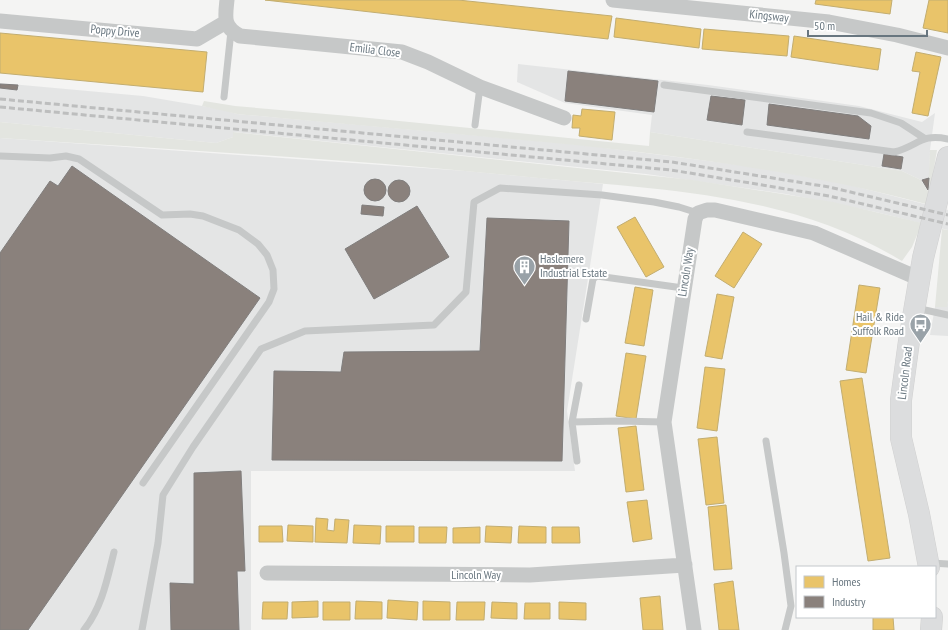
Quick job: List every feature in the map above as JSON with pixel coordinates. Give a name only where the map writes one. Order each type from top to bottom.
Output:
[{"type":"street","points":[[227,0],[228,27]]},
{"type":"street","name":"Kingsway","points":[[613,0],[829,22],[864,28],[948,48]]},
{"type":"street","name":"Poppy Drive","points":[[0,21],[197,39],[228,27]]},
{"type":"street","name":"Emilia Close","points":[[228,27],[240,36],[248,38],[386,49],[402,52],[428,62],[480,87],[564,118]]},
{"type":"street","name":"Lincoln Road","points":[[935,565],[919,514],[901,438],[901,400],[914,308],[923,258],[948,157]]},
{"type":"street","points":[[698,213],[707,210],[715,210],[814,233],[920,279]]},
{"type":"street","name":"Lincoln Way","points":[[694,630],[664,422],[694,219],[698,213]]},
{"type":"street","name":"Lincoln Way","points":[[267,574],[530,575],[685,565]]},
{"type":"street","points":[[931,630],[932,618]]},
{"type":"lane","points":[[224,97],[228,27]]},
{"type":"lane","points":[[664,85],[871,113],[901,123],[924,138]]},
{"type":"lane","points":[[476,124],[480,87]]},
{"type":"lane","points":[[747,132],[894,152],[908,149],[924,138],[936,137],[948,139]]},
{"type":"lane","points":[[0,156],[50,158],[66,156],[79,159],[162,215],[190,214],[203,216],[239,230],[258,244],[267,254],[273,270],[274,289],[269,302],[143,483]]},
{"type":"lane","points":[[142,630],[158,543],[163,495],[193,447],[261,349],[305,331],[434,325],[466,292],[474,202],[500,188],[602,195],[654,202],[679,207],[698,213]]},
{"type":"lane","points":[[586,319],[594,279],[597,276],[683,288]]},
{"type":"lane","points":[[914,308],[948,315]]},
{"type":"lane","points":[[577,461],[572,422],[578,385]]},
{"type":"lane","points":[[572,422],[664,422]]},
{"type":"lane","points":[[766,441],[784,553],[790,606],[786,630]]},
{"type":"lane","points":[[84,630],[93,619],[103,598],[114,552]]},
{"type":"shaded area","points":[[518,64],[708,85],[859,106],[922,122],[935,113],[930,150],[929,192],[921,180],[902,171],[650,132],[652,115],[565,103],[517,82]]},
{"type":"shaded area","points":[[0,83],[143,96],[220,109],[237,114],[582,145],[756,167],[846,184],[948,210],[948,230],[876,212],[786,194],[646,174],[234,132],[233,137],[216,143],[0,122]]},
{"type":"shaded area","points":[[204,101],[235,106],[649,146],[650,132],[902,171],[921,180],[928,191],[930,150],[937,150],[930,192],[926,204],[818,179],[708,161],[543,142],[237,114],[202,106]]},
{"type":"shaded area","points":[[0,122],[216,143],[233,137],[233,132],[693,180],[833,202],[922,223],[912,247],[902,261],[858,238],[813,220],[767,207],[721,198],[625,186],[396,165],[0,138]]},
{"type":"shaded area","points":[[0,138],[466,171],[603,184],[567,411],[575,471],[251,471],[251,630],[0,630]]},
{"type":"shaded area","points":[[942,229],[948,230],[948,301],[947,307],[935,307]]},
{"type":"shaded area","points":[[948,301],[948,336],[930,335],[935,307],[946,307]]},
{"type":"building: Homes","points":[[265,0],[458,0],[612,16],[608,39]]},
{"type":"building: Homes","points":[[816,0],[892,0],[890,14],[815,4]]},
{"type":"building: Homes","points":[[929,0],[948,0],[948,33],[923,28]]},
{"type":"building: Homes","points":[[616,18],[701,29],[699,48],[614,37]]},
{"type":"building: Homes","points":[[704,29],[789,36],[787,56],[702,49]]},
{"type":"building: Homes","points":[[0,33],[207,52],[203,92],[0,73]]},
{"type":"building: Homes","points":[[794,36],[881,49],[878,70],[791,57]]},
{"type":"building: Homes","points":[[916,52],[941,57],[928,116],[912,113],[920,72],[912,71]]},
{"type":"building: Homes","points":[[582,109],[615,112],[612,140],[579,136],[580,128],[572,128],[573,115],[581,116]]},
{"type":"building: Homes","points":[[635,217],[664,267],[646,277],[617,227]]},
{"type":"building: Homes","points":[[743,232],[762,244],[734,288],[715,276]]},
{"type":"building: Homes","points":[[859,285],[880,288],[866,373],[846,370]]},
{"type":"building: Homes","points":[[635,287],[653,290],[644,346],[625,343]]},
{"type":"building: Homes","points":[[717,294],[734,297],[722,359],[705,356]]},
{"type":"building: Homes","points":[[626,353],[646,356],[636,419],[616,416]]},
{"type":"building: Homes","points":[[705,367],[725,369],[717,431],[697,428]]},
{"type":"building: Homes","points":[[862,378],[890,558],[868,561],[840,381]]},
{"type":"building: Homes","points":[[636,426],[644,490],[626,492],[618,428]]},
{"type":"building: Homes","points":[[717,437],[724,503],[706,505],[698,439]]},
{"type":"building: Homes","points":[[647,500],[652,539],[633,542],[627,502]]},
{"type":"building: Homes","points":[[726,505],[732,569],[714,570],[708,507]]},
{"type":"building: Homes","points":[[316,518],[328,519],[327,530],[334,531],[335,519],[349,520],[347,543],[315,542]]},
{"type":"building: Homes","points":[[288,525],[313,526],[313,542],[287,541]]},
{"type":"building: Homes","points":[[354,525],[381,526],[380,544],[353,543]]},
{"type":"building: Homes","points":[[259,526],[282,526],[283,542],[259,542]]},
{"type":"building: Homes","points":[[386,526],[414,526],[414,542],[386,542]]},
{"type":"building: Homes","points":[[486,526],[512,527],[511,543],[485,542]]},
{"type":"building: Homes","points":[[519,526],[546,527],[546,543],[518,543]]},
{"type":"building: Homes","points":[[419,527],[447,527],[446,543],[419,543]]},
{"type":"building: Homes","points":[[480,527],[480,543],[453,543],[453,528]]},
{"type":"building: Homes","points":[[552,527],[579,527],[580,543],[552,543]]},
{"type":"building: Homes","points":[[733,581],[739,630],[719,630],[714,584]]},
{"type":"building: Homes","points":[[660,596],[663,630],[643,630],[640,598]]},
{"type":"building: Homes","points":[[388,600],[418,602],[417,620],[387,618]]},
{"type":"building: Homes","points":[[318,601],[318,617],[292,618],[292,602]]},
{"type":"building: Homes","points":[[356,601],[382,602],[382,619],[355,619]]},
{"type":"building: Homes","points":[[423,601],[450,602],[450,620],[423,620]]},
{"type":"building: Homes","points":[[263,602],[288,602],[287,619],[262,619]]},
{"type":"building: Homes","points":[[323,602],[350,602],[350,620],[323,620]]},
{"type":"building: Homes","points":[[457,602],[485,602],[484,620],[456,620]]},
{"type":"building: Homes","points":[[492,602],[517,603],[517,619],[491,618]]},
{"type":"building: Homes","points":[[559,602],[586,603],[586,620],[559,619]]},
{"type":"building: Homes","points":[[525,603],[550,603],[550,619],[524,619]]},
{"type":"building: Homes","points":[[873,618],[893,618],[894,630],[873,630]]},
{"type":"building: Industry","points":[[568,71],[658,81],[654,112],[565,101]]},
{"type":"building: Industry","points":[[0,84],[18,85],[17,90],[0,88]]},
{"type":"building: Industry","points":[[711,96],[745,100],[742,125],[707,120]]},
{"type":"building: Industry","points":[[769,104],[858,116],[871,126],[869,139],[767,125]]},
{"type":"building: Industry","points":[[884,154],[903,157],[901,169],[882,166]]},
{"type":"building: Industry","points":[[72,166],[260,298],[28,630],[0,630],[0,253],[50,181],[58,186]]},
{"type":"building: Industry","points":[[929,178],[928,190],[922,180]]},
{"type":"building: Industry","points":[[375,179],[383,182],[386,190],[383,198],[375,201],[367,198],[364,190],[367,182]]},
{"type":"building: Industry","points":[[399,180],[407,183],[410,191],[407,199],[399,202],[391,199],[388,191],[391,183]]},
{"type":"building: Industry","points":[[362,205],[384,207],[383,216],[361,214]]},
{"type":"building: Industry","points":[[417,206],[449,257],[374,299],[345,249]]},
{"type":"building: Industry","name":"Haslemere Industrial Estate","points":[[487,218],[569,221],[562,461],[272,460],[274,371],[341,372],[344,352],[480,351]]},
{"type":"building: Industry","points":[[241,471],[245,571],[237,571],[239,630],[171,630],[170,583],[194,584],[194,473]]},
{"type":"railway","points":[[0,99],[672,162],[829,187],[948,215]]},
{"type":"railway","points":[[0,107],[671,170],[829,196],[948,224]]},
{"type":"place","name":"Haslemere Industrial Estate","points":[[525,286]]},
{"type":"place","name":"Hail & Ride Suffolk Road","points":[[920,344]]}]
